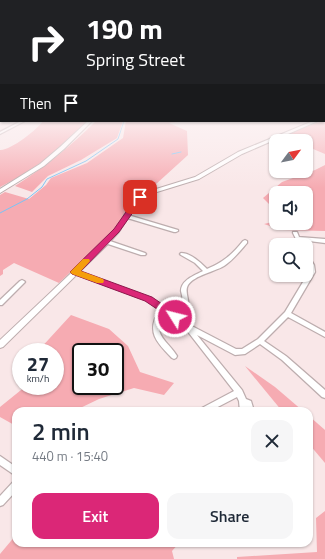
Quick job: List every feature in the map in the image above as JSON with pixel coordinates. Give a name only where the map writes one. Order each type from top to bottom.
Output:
[{"type":"main road","points":[[0,190],[42,165],[74,136]]},
{"type":"main road","points":[[0,345],[107,242],[138,198],[142,195],[197,178],[236,155],[280,136]]},
{"type":"street","points":[[126,216],[176,231]]},
{"type":"street","points":[[297,238],[296,236],[308,238]]},
{"type":"street","points":[[313,239],[325,241]]},
{"type":"street","points":[[107,242],[143,254]]},
{"type":"street","points":[[175,317],[186,309],[185,307],[187,303],[184,290],[186,284],[192,279],[229,260],[245,242]]},
{"type":"street","points":[[183,254],[197,262],[207,272]]},
{"type":"street","points":[[75,272],[148,299],[186,326],[236,352],[243,352],[260,341],[287,314],[306,282]]},
{"type":"street","points":[[0,303],[22,282]]},
{"type":"street","points":[[164,309],[158,317],[155,326],[158,336],[164,346],[174,356]]},
{"type":"street","points":[[287,314],[325,335]]},
{"type":"street","points":[[186,326],[239,392],[243,400],[244,407]]},
{"type":"street","points":[[260,341],[284,358],[325,395]]},
{"type":"street","points":[[211,407],[239,392]]},
{"type":"street","points":[[243,400],[248,403],[249,407]]},
{"type":"street","points":[[0,460],[12,469]]},
{"type":"street","points":[[0,502],[12,489]]},
{"type":"shaded area","points":[[27,136],[71,136],[45,160],[19,177],[0,187],[0,150],[10,147]]},
{"type":"shaded area","points":[[80,136],[118,136],[117,138],[81,160],[48,176],[32,192],[15,186],[57,156]]},
{"type":"shaded area","points":[[123,136],[187,136],[188,155],[155,185],[138,195],[113,231],[59,283],[14,263],[3,270],[3,274],[0,276],[0,195],[5,192],[29,199],[46,185],[51,178],[87,163],[123,138]]},
{"type":"shaded area","points":[[313,136],[325,136],[325,154],[313,149]]},
{"type":"shaded area","points":[[325,165],[325,231],[282,230],[313,230],[313,186],[277,186],[282,182],[293,178],[313,178],[313,171]]},
{"type":"shaded area","points":[[269,193],[269,204],[263,198]]},
{"type":"shaded area","points":[[71,315],[109,329],[128,346],[140,372],[174,383],[164,395],[134,388],[124,391],[124,343],[72,343],[72,395],[112,395],[82,407],[12,407],[12,424],[0,417],[0,407],[15,395],[64,395],[64,343],[45,343]]},
{"type":"shaded area","points":[[245,366],[275,387],[298,407],[279,407]]},
{"type":"shaded area","points":[[313,420],[325,430],[325,463],[313,449]]},
{"type":"shaded area","points":[[325,511],[325,559],[237,559],[237,557],[317,552],[316,518]]},
{"type":"shaded area","points":[[12,540],[12,547],[176,547],[172,551],[174,559],[0,559],[0,554]]},
{"type":"waterway","points":[[0,213],[27,199],[42,187],[47,179],[86,161],[118,139],[119,136]]},
{"type":"waterway","points":[[172,154],[181,152]]},
{"type":"slow traffic","points":[[86,261],[75,272],[100,281]]},
{"type":"route","points":[[140,197],[117,230],[105,244],[75,272],[148,299],[175,317]]}]
